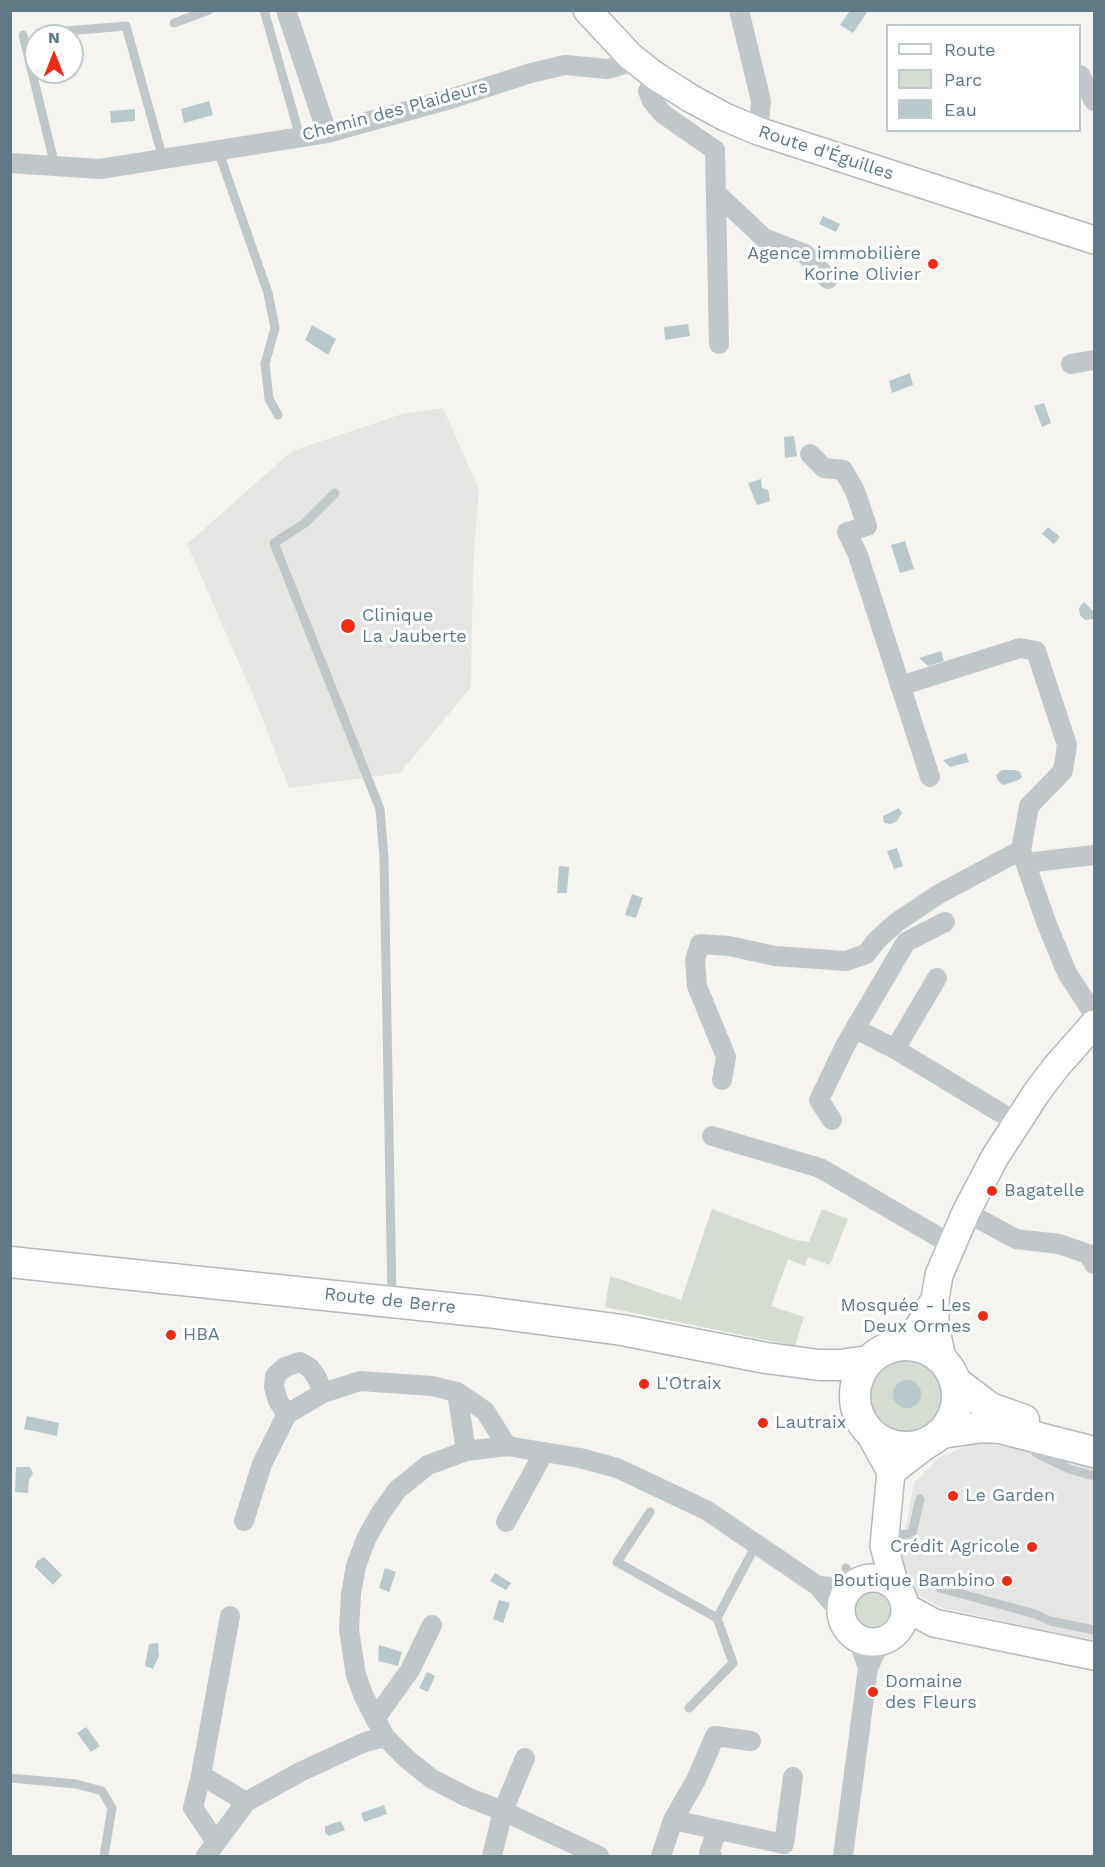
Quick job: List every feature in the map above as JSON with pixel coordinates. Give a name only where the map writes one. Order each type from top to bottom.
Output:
[{"type":"main road","name":"Route de Berre","points":[[10,1262],[392,1301],[576,1323],[766,1358],[838,1365],[868,1361]]},
{"type":"main road","points":[[1095,1438],[1029,1422],[990,1408],[925,1348],[905,1344],[885,1349],[868,1361],[860,1374],[855,1390],[855,1406],[860,1420],[869,1432],[882,1442],[898,1447],[915,1447],[936,1438],[982,1427],[1000,1428],[1095,1452]]},
{"type":"main road","name":"Route de Berre","points":[[766,1358],[802,1371],[844,1393],[855,1406]]},
{"type":"main road","points":[[936,1438],[953,1418],[958,1401],[950,1370]]},
{"type":"street","points":[[286,10],[327,133]]},
{"type":"street","name":"Route d'Éguilles","points":[[587,10],[630,56],[657,77],[690,98],[758,131],[1095,240]]},
{"type":"street","points":[[739,10],[762,100],[758,131]]},
{"type":"street","name":"Chemin des Plaideurs","points":[[10,163],[100,169],[327,133],[450,99],[531,73],[565,65],[608,69],[625,64],[630,56]]},
{"type":"street","points":[[657,77],[648,90],[652,101],[663,114],[715,150],[719,344]]},
{"type":"street","points":[[1081,77],[1095,101]]},
{"type":"street","points":[[716,193],[764,238],[805,254],[828,279]]},
{"type":"street","points":[[1071,364],[1095,360]]},
{"type":"street","points":[[810,454],[824,468],[843,470],[855,491],[867,526],[847,532],[858,555],[930,777]]},
{"type":"street","points":[[900,686],[1020,648],[1036,651],[1067,745],[1064,771],[1029,806],[1024,856],[1046,922],[1067,973],[1095,1014]]},
{"type":"street","points":[[722,1080],[726,1057],[697,986],[695,960],[700,944],[729,946],[775,956],[846,961],[866,954],[877,940],[897,922],[939,894],[1024,856],[1095,855]]},
{"type":"street","points":[[832,1120],[819,1100],[855,1029],[906,942],[945,922]]},
{"type":"street","points":[[895,1049],[937,978]]},
{"type":"street","points":[[950,1370],[935,1326],[934,1299],[939,1275],[951,1245],[995,1156],[1016,1122],[1056,1066],[1095,1024]]},
{"type":"street","points":[[855,1029],[895,1049],[1016,1122]]},
{"type":"street","points":[[712,1136],[820,1168],[951,1245]]},
{"type":"street","points":[[966,1212],[1016,1239],[1059,1244],[1088,1254],[1095,1264]]},
{"type":"street","points":[[905,1344],[920,1325],[934,1299]]},
{"type":"street","points":[[287,1414],[278,1401],[274,1387],[275,1376],[285,1366],[300,1362],[310,1368],[323,1393]]},
{"type":"street","points":[[244,1521],[262,1464],[287,1414],[323,1393],[360,1382],[432,1386],[457,1392],[485,1411],[507,1446]]},
{"type":"street","points":[[457,1392],[466,1450]]},
{"type":"street","points":[[843,1857],[868,1668],[888,1621],[885,1541],[891,1472],[869,1432]]},
{"type":"street","points":[[891,1472],[936,1438]]},
{"type":"street","points":[[599,1857],[432,1779],[407,1760],[385,1737],[375,1719],[356,1675],[349,1630],[351,1594],[356,1566],[366,1539],[397,1490],[428,1466],[466,1450],[507,1446],[580,1458],[617,1468],[706,1510],[818,1586],[850,1586],[879,1578],[888,1621]]},
{"type":"street","points":[[506,1522],[544,1452]]},
{"type":"street","points":[[885,1541],[850,1586],[843,1623],[849,1633],[888,1621],[934,1623],[1095,1656]]},
{"type":"street","points":[[230,1616],[193,1808],[211,1849],[246,1802],[300,1772],[365,1742],[385,1737]]},
{"type":"street","points":[[375,1719],[410,1670],[432,1625]]},
{"type":"street","points":[[661,1857],[673,1820],[696,1780],[715,1736],[751,1741]]},
{"type":"street","points":[[492,1857],[503,1811],[525,1758]]},
{"type":"street","points":[[201,1775],[246,1802]]},
{"type":"street","points":[[673,1820],[784,1844],[793,1777]]},
{"type":"street","points":[[712,1857],[710,1853],[717,1830]]},
{"type":"lane","points":[[174,23],[209,10]]},
{"type":"lane","points":[[264,10],[300,137]]},
{"type":"lane","points":[[84,30],[126,26],[163,159]]},
{"type":"lane","points":[[23,35],[55,166]]},
{"type":"lane","points":[[218,150],[268,293],[275,328],[264,364],[269,399],[278,415]]},
{"type":"lane","points":[[335,493],[305,523],[274,543],[380,809],[385,892],[392,1301]]},
{"type":"lane","points":[[1020,1433],[1036,1453],[1069,1469],[1095,1476]]},
{"type":"lane","points":[[885,1541],[912,1533],[920,1499]]},
{"type":"lane","points":[[650,1512],[617,1562],[717,1618],[733,1663],[689,1708]]},
{"type":"lane","points":[[717,1618],[756,1545]]},
{"type":"lane","points":[[940,1588],[1035,1614],[1050,1621],[1095,1630]]},
{"type":"lane","points":[[10,1778],[76,1784],[102,1791],[112,1809],[104,1857]]},
{"type":"shaded area","name":"Clinique La Jauberte","points":[[443,408],[479,489],[473,566],[471,687],[400,773],[289,788],[256,702],[187,544],[292,451],[402,414]]},
{"type":"shaded area","points":[[975,1442],[1004,1444],[1094,1468],[1094,1641],[942,1608],[914,1593],[899,1563],[914,1483],[938,1458]]},
{"type":"green space","points":[[712,1209],[795,1240],[809,1242],[822,1209],[848,1219],[830,1265],[808,1257],[805,1266],[788,1259],[771,1306],[804,1317],[795,1346],[605,1307],[610,1276],[681,1300]]},
{"type":"green space","points":[[907,1356],[921,1359],[934,1367],[942,1380],[945,1394],[942,1408],[934,1421],[921,1429],[907,1432],[893,1429],[880,1421],[872,1408],[869,1394],[872,1380],[880,1367],[893,1359]]},
{"type":"green space","points":[[874,1589],[890,1596],[897,1612],[890,1628],[874,1635],[858,1628],[851,1612],[858,1596]]},
{"type":"water","points":[[850,11],[868,11],[853,33],[840,25]]},
{"type":"water","points":[[209,101],[213,115],[184,123],[181,109]]},
{"type":"water","points":[[135,109],[135,121],[111,123],[110,111]]},
{"type":"water","points":[[823,216],[840,224],[836,232],[819,224]]},
{"type":"water","points":[[688,324],[690,336],[665,340],[664,327]]},
{"type":"water","points":[[312,325],[336,339],[328,355],[305,340]]},
{"type":"water","points":[[910,373],[913,385],[892,393],[889,381]]},
{"type":"water","points":[[1044,403],[1051,423],[1042,427],[1034,406]]},
{"type":"water","points":[[794,436],[797,456],[785,458],[784,437]]},
{"type":"water","points":[[761,479],[762,488],[768,490],[770,501],[757,505],[748,483]]},
{"type":"water","points":[[1048,527],[1060,537],[1054,544],[1042,534]]},
{"type":"water","points":[[905,541],[914,569],[900,573],[891,545]]},
{"type":"water","points":[[1084,602],[1094,612],[1093,619],[1085,620],[1080,615],[1079,608]]},
{"type":"water","points":[[941,651],[944,661],[928,666],[919,658]]},
{"type":"water","points":[[966,753],[969,762],[950,767],[943,760]]},
{"type":"water","points":[[1002,770],[1015,770],[1020,772],[1022,777],[1003,785],[998,781],[996,775]]},
{"type":"water","points":[[899,808],[902,813],[897,821],[891,824],[884,823],[883,816]]},
{"type":"water","points":[[897,848],[903,866],[894,869],[887,851]]},
{"type":"water","points":[[559,866],[569,867],[567,893],[557,893]]},
{"type":"water","points":[[632,894],[643,898],[636,918],[625,915]]},
{"type":"water","points":[[907,1380],[917,1384],[921,1394],[917,1404],[907,1408],[897,1404],[893,1394],[897,1384]]},
{"type":"water","points":[[27,1416],[59,1423],[57,1436],[24,1429]]},
{"type":"water","points":[[16,1467],[30,1467],[32,1471],[28,1493],[15,1492]]},
{"type":"water","points":[[44,1557],[62,1575],[53,1585],[35,1567],[37,1561]]},
{"type":"water","points":[[385,1568],[396,1572],[389,1592],[379,1588]]},
{"type":"water","points":[[495,1573],[511,1583],[506,1590],[490,1581]]},
{"type":"water","points":[[499,1600],[510,1603],[503,1623],[493,1619]]},
{"type":"water","points":[[158,1643],[159,1656],[153,1669],[145,1666],[149,1644]]},
{"type":"water","points":[[379,1645],[402,1652],[398,1666],[378,1661]]},
{"type":"water","points":[[427,1672],[435,1676],[428,1692],[419,1688]]},
{"type":"water","points":[[86,1727],[100,1746],[91,1752],[77,1733]]},
{"type":"water","points":[[384,1805],[387,1814],[364,1822],[361,1813]]},
{"type":"water","points":[[341,1821],[345,1830],[329,1836],[325,1833],[325,1826]]},
{"type":"place","name":"Agence immobilière Korine Olivier","points":[[933,264]]},
{"type":"place","name":"Clinique La Jauberte","points":[[348,626]]},
{"type":"place","name":"Bagatelle","points":[[992,1191]]},
{"type":"place","name":"Mosquée - Les Deux Ormes","points":[[983,1316]]},
{"type":"place","name":"HBA","points":[[171,1335]]},
{"type":"place","name":"L'Otraix","points":[[644,1384]]},
{"type":"place","name":"Lautraix","points":[[763,1423]]},
{"type":"place","name":"Le Garden","points":[[953,1496]]},
{"type":"place","name":"Crédit Agricole","points":[[1032,1547]]},
{"type":"place","name":"Boutique Bambino","points":[[1007,1581]]},
{"type":"place","name":"Domaine des Fleurs","points":[[873,1692]]}]
